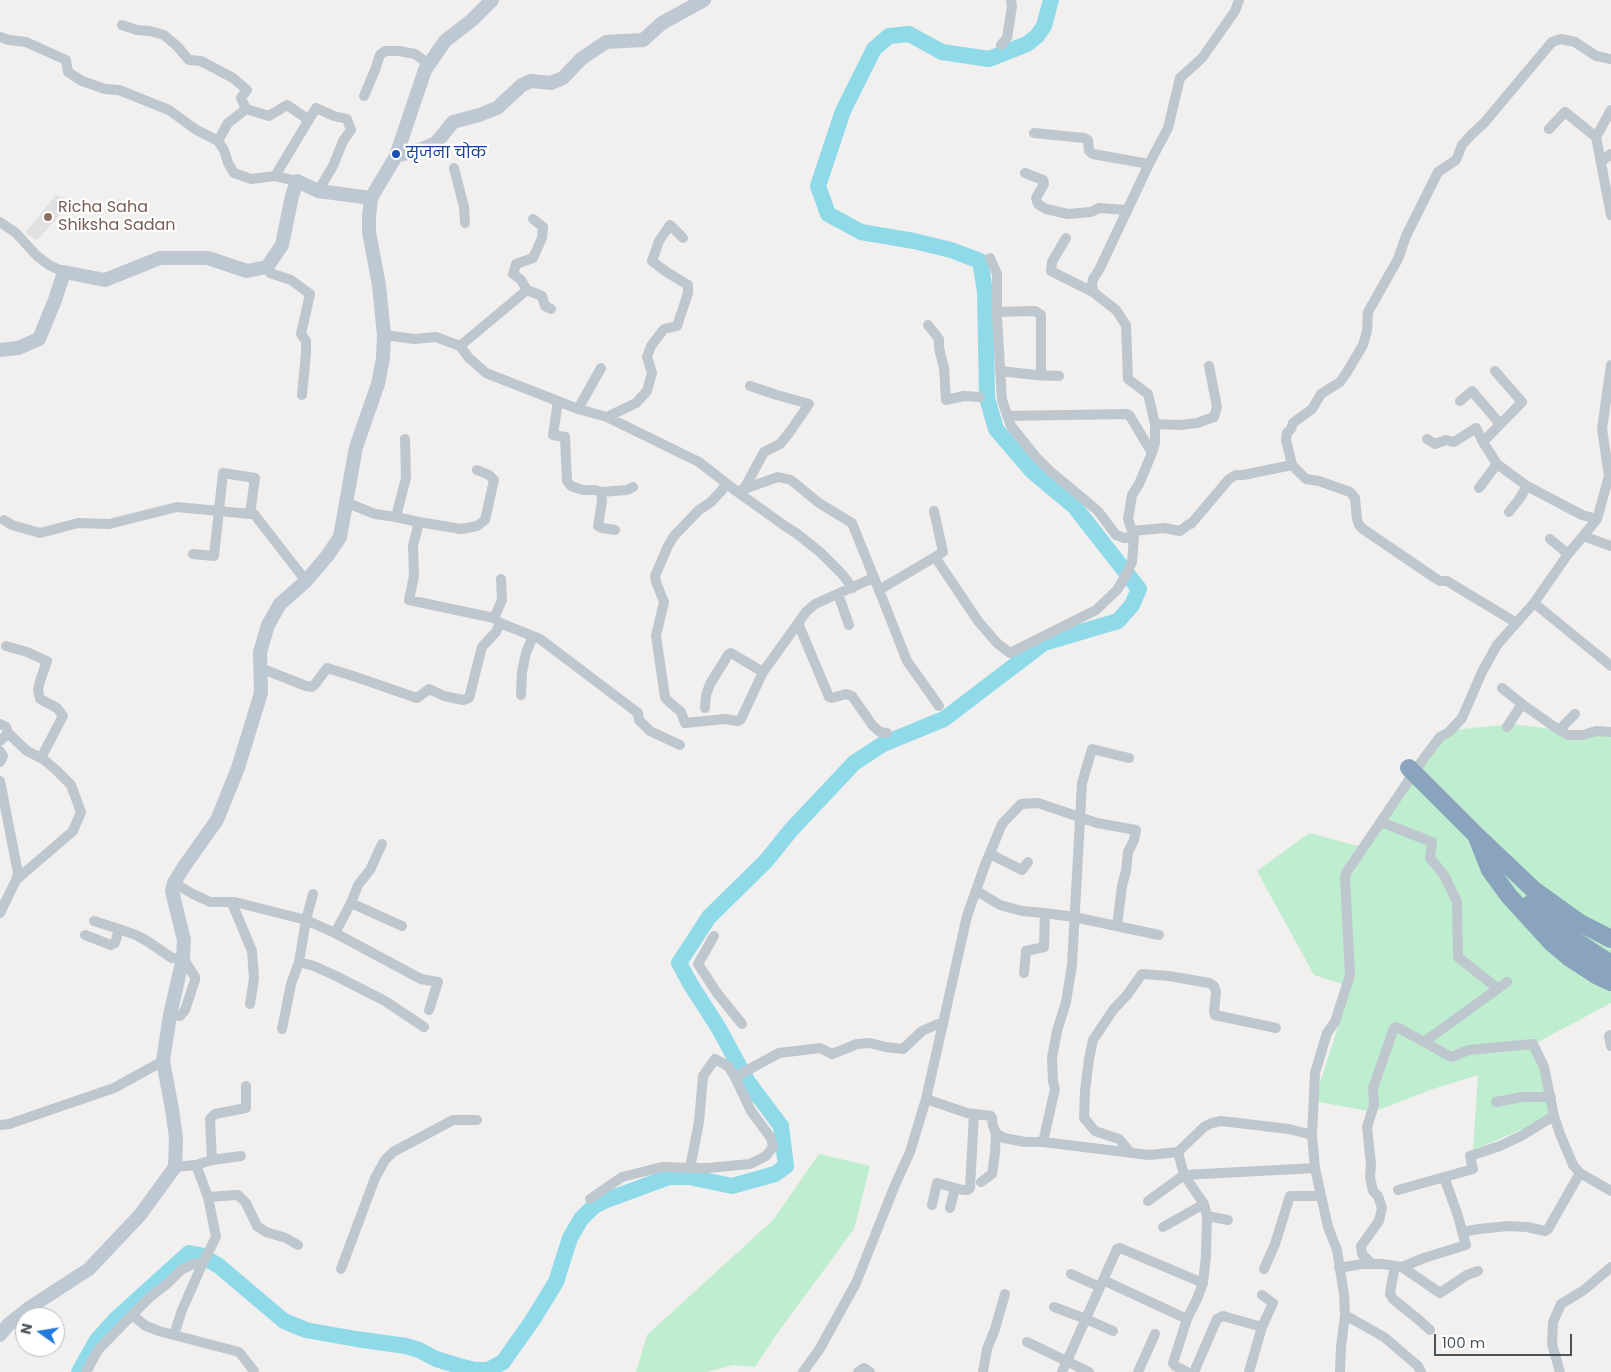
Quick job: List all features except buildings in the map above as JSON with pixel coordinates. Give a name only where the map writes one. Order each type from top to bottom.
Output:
[{"type":"highway","points":[[1409,768],[1534,890],[1580,923],[1611,939]]},
{"type":"highway","points":[[1477,836],[1532,906],[1565,934],[1611,964]]},
{"type":"highway","points":[[1477,836],[1490,870],[1509,896],[1551,942],[1570,958],[1596,975],[1611,982]]},
{"type":"street","points":[[3,1327],[88,1269],[140,1215],[175,1167],[176,1138],[163,1061],[170,1015],[183,958],[184,940],[172,891],[174,883],[217,820],[238,768],[261,693],[262,644],[270,619],[280,604],[306,581],[328,555],[340,537],[356,447],[381,372],[383,358],[384,335],[379,285],[369,232],[368,216],[371,198],[396,156],[425,70],[445,42],[472,20],[492,0]]},
{"type":"street","points":[[396,156],[436,143],[453,122],[497,108],[522,84],[531,81],[551,83],[563,78],[580,59],[606,42],[643,40],[662,23],[704,0]]},
{"type":"street","points":[[1001,45],[1007,38],[1012,6],[1011,0]]},
{"type":"street","points":[[1093,292],[1093,279],[1168,128],[1180,78],[1202,58],[1235,11],[1239,0]]},
{"type":"street","points":[[122,25],[136,30],[164,35],[189,60],[201,62],[233,78],[247,90],[241,98],[246,109],[269,116],[287,105],[309,120]]},
{"type":"street","points":[[0,37],[26,42],[66,60],[68,72],[82,81],[106,89],[119,90],[169,110],[195,129],[218,141],[234,173],[251,179],[274,176],[297,181],[318,191],[371,198]]},
{"type":"street","points":[[1515,622],[1447,580],[1440,581],[1435,578],[1359,526],[1355,498],[1350,492],[1320,481],[1306,479],[1292,466],[1286,440],[1287,433],[1293,423],[1312,410],[1322,394],[1340,382],[1363,345],[1367,331],[1368,312],[1398,259],[1406,236],[1438,172],[1456,160],[1462,145],[1484,123],[1552,42],[1561,39],[1575,42],[1596,56],[1611,59]]},
{"type":"street","points":[[364,96],[380,55],[385,51],[415,54],[429,64]]},
{"type":"street","points":[[274,176],[316,108],[334,116],[347,119],[351,130],[343,141],[333,166],[318,191]]},
{"type":"street","points":[[218,141],[228,123],[246,109]]},
{"type":"street","points":[[1596,137],[1611,110]]},
{"type":"street","points":[[1549,129],[1565,112],[1596,137],[1611,215]]},
{"type":"street","points":[[1034,132],[1084,138],[1088,140],[1089,151],[1093,154],[1149,164]]},
{"type":"street","points":[[1601,162],[1611,154]]},
{"type":"street","points":[[454,168],[464,207],[465,223]]},
{"type":"street","points":[[1025,173],[1043,180],[1044,184],[1036,198],[1038,204],[1046,209],[1068,214],[1091,212],[1099,208],[1127,210]]},
{"type":"street","points":[[0,222],[16,233],[37,256],[49,265],[64,272],[105,280],[160,258],[208,258],[247,271],[267,267],[282,245],[297,181]]},
{"type":"street","points":[[533,219],[543,226],[542,238],[533,258],[516,264],[513,274],[521,280],[527,290],[542,296],[545,306],[551,309]]},
{"type":"street","points":[[608,417],[636,403],[647,391],[652,373],[647,357],[651,346],[664,329],[677,326],[688,293],[688,285],[652,261],[659,241],[670,225],[683,238]]},
{"type":"street","points":[[935,557],[978,621],[997,643],[1010,653],[1096,610],[1117,590],[1132,562],[1133,534],[1128,518],[1132,495],[1139,484],[1155,443],[1155,424],[1148,394],[1128,379],[1126,325],[1116,310],[1093,292],[1051,271],[1052,262],[1066,238]]},
{"type":"street","points":[[990,258],[997,274],[997,312],[1002,400],[1011,426],[1050,471],[1098,511],[1116,535],[1124,538],[1133,534],[1164,528],[1180,531],[1188,524],[1191,524],[1229,479],[1236,475],[1292,466]]},
{"type":"street","points":[[267,267],[270,273],[291,280],[310,294],[301,334],[306,341],[302,394]]},
{"type":"street","points":[[0,350],[18,348],[39,339],[64,272]]},
{"type":"street","points":[[460,346],[527,290]]},
{"type":"street","points":[[997,312],[1035,311],[1041,315],[1042,376]]},
{"type":"street","points":[[928,325],[939,339],[939,348],[944,368],[946,400],[964,396],[980,397]]},
{"type":"street","points":[[384,335],[415,340],[436,337],[460,346],[469,358],[486,373],[578,409],[608,417],[698,462],[726,484],[740,490],[784,526],[820,552],[853,588]]},
{"type":"street","points":[[1155,424],[1180,425],[1197,423],[1214,417],[1217,407],[1209,366]]},
{"type":"street","points":[[1340,1372],[1345,1315],[1344,1294],[1338,1250],[1328,1227],[1315,1168],[1312,1135],[1315,1073],[1327,1033],[1335,1022],[1350,975],[1346,873],[1418,766],[1440,737],[1449,732],[1462,718],[1496,645],[1534,603],[1568,554],[1597,519],[1610,476],[1602,429],[1611,366]]},
{"type":"street","points":[[578,409],[601,368]]},
{"type":"street","points":[[1000,371],[1059,376]]},
{"type":"street","points":[[1483,442],[1522,402],[1495,372]]},
{"type":"street","points":[[740,490],[764,452],[780,444],[808,404],[777,396],[750,386]]},
{"type":"street","points":[[1460,401],[1472,391],[1500,424]]},
{"type":"street","points":[[558,401],[553,435],[566,437],[568,482],[571,486],[582,490],[601,492],[633,488]]},
{"type":"street","points":[[1007,416],[1127,414],[1152,453]]},
{"type":"street","points":[[1428,439],[1434,444],[1446,440],[1454,442],[1476,428],[1497,464],[1527,486],[1582,515],[1597,519]]},
{"type":"street","points":[[396,516],[406,478],[405,439]]},
{"type":"street","points":[[1479,488],[1497,464]]},
{"type":"street","points":[[345,502],[375,514],[396,516],[461,529],[477,526],[485,520],[494,480],[489,475],[477,470]]},
{"type":"street","points":[[193,554],[214,556],[223,473],[255,478],[250,514]]},
{"type":"street","points":[[740,490],[778,477],[792,480],[819,503],[852,523],[907,661],[940,706]]},
{"type":"street","points":[[726,484],[711,502],[699,510],[674,536],[655,576],[664,602],[656,636],[665,697],[681,712],[685,723],[724,719],[738,721],[763,672],[806,612],[815,604],[873,578]]},
{"type":"street","points":[[1509,512],[1527,486]]},
{"type":"street","points":[[601,492],[602,501],[598,526],[615,530]]},
{"type":"street","points":[[4,520],[12,526],[40,533],[78,523],[109,524],[177,507],[254,514],[306,581]]},
{"type":"street","points":[[879,590],[943,552],[934,511]]},
{"type":"street","points":[[419,522],[413,546],[414,576],[409,600],[497,620],[540,639],[638,713],[639,720],[650,731],[680,745]]},
{"type":"street","points":[[1583,536],[1611,546]]},
{"type":"street","points":[[1550,539],[1568,554]]},
{"type":"street","points":[[261,670],[306,686],[312,686],[327,668],[417,698],[429,689],[444,696],[463,700],[469,698],[482,647],[496,632],[502,600],[501,579]]},
{"type":"street","points":[[838,594],[849,625]]},
{"type":"street","points":[[1534,603],[1611,666]]},
{"type":"street","points":[[798,623],[828,697],[834,698],[846,694],[852,696],[873,726],[880,732],[887,733]]},
{"type":"street","points":[[521,695],[522,672],[526,653],[533,636]]},
{"type":"street","points":[[6,646],[27,652],[47,661],[38,690],[40,699],[57,708],[63,716],[41,758]]},
{"type":"street","points":[[705,708],[707,691],[731,653],[763,672]]},
{"type":"street","points":[[1502,688],[1568,735],[1583,735],[1596,730],[1611,732]]},
{"type":"street","points":[[1506,727],[1522,704]]},
{"type":"street","points":[[1559,730],[1575,714]]},
{"type":"street","points":[[0,724],[6,727],[8,734],[27,751],[41,758],[71,785],[81,812],[73,831],[16,880]]},
{"type":"street","points":[[0,742],[8,734]]},
{"type":"street","points":[[1043,1142],[1055,1089],[1052,1058],[1057,1031],[1066,1002],[1072,965],[1082,784],[1092,749],[1129,758]]},
{"type":"street","points":[[0,750],[3,756],[0,762]]},
{"type":"street","points":[[0,781],[18,873],[0,913]]},
{"type":"street","points":[[803,1372],[819,1350],[856,1284],[910,1152],[926,1099],[967,916],[1002,824],[1021,804],[1038,803],[1080,818],[1136,830],[1134,840],[1128,852],[1117,926]]},
{"type":"street","points":[[1380,822],[1432,842],[1430,858],[1444,875],[1457,902],[1458,957],[1497,988]]},
{"type":"street","points":[[335,933],[358,885],[370,870],[382,844]]},
{"type":"street","points":[[990,854],[1022,870],[1028,862]]},
{"type":"street","points":[[174,883],[210,902],[232,902],[306,920],[335,933],[421,979],[438,982],[429,1010]]},
{"type":"street","points":[[977,891],[1000,904],[1022,911],[1074,917],[1159,935]]},
{"type":"street","points":[[282,1029],[291,984],[299,962],[306,920],[313,894]]},
{"type":"street","points":[[232,902],[252,951],[254,979],[250,1004]]},
{"type":"street","points":[[350,903],[402,926]]},
{"type":"street","points":[[1024,973],[1026,951],[1044,947],[1045,913]]},
{"type":"street","points":[[94,921],[136,935],[172,958],[183,958]]},
{"type":"street","points":[[85,935],[111,944],[115,943],[119,929]]},
{"type":"street","points":[[714,936],[698,964],[726,1006],[742,1024]]},
{"type":"street","points":[[299,962],[314,966],[385,1001],[424,1027]]},
{"type":"street","points":[[1131,1153],[1119,1139],[1095,1131],[1084,1118],[1085,1091],[1088,1060],[1093,1040],[1113,1010],[1142,974],[1169,976],[1209,983],[1214,986],[1216,992],[1215,1016],[1276,1028]]},
{"type":"street","points":[[1424,1042],[1507,982]]},
{"type":"street","points":[[735,1077],[780,1054],[820,1048],[832,1054],[857,1044],[870,1042],[885,1047],[903,1049],[922,1031],[938,1024],[943,1025]]},
{"type":"street","points":[[1372,1264],[1362,1254],[1361,1246],[1379,1221],[1382,1208],[1374,1191],[1370,1176],[1371,1164],[1367,1127],[1374,1105],[1373,1088],[1394,1028],[1397,1027],[1450,1057],[1469,1050],[1534,1044],[1544,1067],[1554,1116],[1565,1149],[1573,1165],[1580,1173],[1611,1192]]},
{"type":"street","points":[[1611,1035],[1609,1036],[1611,1046]]},
{"type":"street","points":[[590,1199],[622,1177],[662,1167],[690,1168],[750,1164],[766,1156],[773,1147],[771,1138],[751,1111],[728,1066],[715,1059],[703,1076],[699,1122],[690,1168]]},
{"type":"street","points":[[0,1125],[9,1124],[114,1088],[163,1061]]},
{"type":"street","points":[[212,1160],[210,1119],[215,1114],[246,1108],[246,1086]]},
{"type":"street","points":[[1496,1102],[1522,1098],[1551,1097]]},
{"type":"street","points":[[926,1099],[959,1111],[991,1116],[996,1133],[992,1174],[981,1182]]},
{"type":"street","points":[[932,1205],[937,1183],[968,1190],[970,1188],[974,1114]]},
{"type":"street","points":[[1398,1190],[1473,1169],[1470,1156],[1507,1142],[1554,1116]]},
{"type":"street","points":[[341,1270],[375,1178],[393,1152],[453,1120],[477,1120]]},
{"type":"street","points":[[996,1133],[1004,1138],[1025,1142],[1043,1142],[1149,1155],[1178,1152],[1204,1127],[1221,1121],[1289,1129],[1312,1135]]},
{"type":"street","points":[[1178,1152],[1184,1175],[1204,1204],[1207,1216],[1203,1283],[1187,1319],[1173,1363],[1187,1372]]},
{"type":"street","points":[[175,1167],[241,1156]]},
{"type":"street","points":[[174,1335],[182,1310],[216,1237],[208,1197],[196,1165]]},
{"type":"street","points":[[1148,1201],[1184,1175],[1315,1168]]},
{"type":"street","points":[[1462,1232],[1508,1226],[1548,1230],[1580,1173]]},
{"type":"street","points":[[1398,1267],[1466,1245],[1444,1177]]},
{"type":"street","points":[[950,1208],[955,1188]]},
{"type":"street","points":[[208,1197],[238,1195],[246,1203],[257,1226],[266,1232],[286,1238],[298,1245]]},
{"type":"street","points":[[1264,1269],[1276,1244],[1289,1198],[1292,1195],[1321,1196]]},
{"type":"street","points":[[1163,1227],[1204,1204]]},
{"type":"street","points":[[1207,1216],[1228,1220]]},
{"type":"street","points":[[1062,1372],[1117,1249],[1120,1248],[1203,1283]]},
{"type":"street","points":[[86,1372],[98,1350],[150,1297],[168,1283],[180,1270],[195,1263],[201,1266]]},
{"type":"street","points":[[1339,1268],[1372,1264],[1398,1267],[1440,1293],[1467,1275],[1478,1271]]},
{"type":"street","points":[[1398,1267],[1390,1294],[1393,1299],[1430,1330]]},
{"type":"street","points":[[1560,1372],[1552,1344],[1553,1322],[1561,1304],[1584,1290],[1611,1267]]},
{"type":"street","points":[[1071,1274],[1102,1284],[1187,1319]]},
{"type":"street","points":[[983,1372],[987,1349],[996,1329],[1005,1294]]},
{"type":"street","points":[[1249,1372],[1262,1327],[1274,1302],[1262,1295]]},
{"type":"street","points":[[1054,1307],[1113,1330]]},
{"type":"street","points":[[132,1315],[146,1326],[159,1331],[239,1352],[254,1371]]},
{"type":"street","points":[[1345,1315],[1384,1337],[1418,1366],[1420,1372]]},
{"type":"street","points":[[1194,1372],[1219,1317],[1222,1316],[1262,1327]]},
{"type":"street","points":[[1138,1372],[1155,1334]]},
{"type":"street","points":[[1027,1342],[1089,1372]]},
{"type":"street","points":[[858,1372],[864,1368],[870,1372]]},
{"type":"shaded area","name":"Richa Saha Shiksha Sadan","points":[[56,195],[73,201],[37,240],[25,233]]},
{"type":"green space","points":[[1513,724],[1611,737],[1611,1003],[1534,1044],[1554,1116],[1473,1150],[1478,1075],[1433,1089],[1373,1112],[1314,1101],[1351,987],[1314,975],[1257,871],[1309,833],[1366,848],[1409,768],[1442,731]]},
{"type":"green space","points":[[819,1154],[870,1166],[854,1229],[776,1335],[755,1367],[733,1365],[707,1372],[636,1372],[647,1335],[773,1220]]},
{"type":"waterway","points":[[79,1372],[97,1340],[115,1320],[189,1253],[200,1255],[219,1266],[284,1321],[306,1330],[406,1346],[436,1359],[459,1366],[475,1370],[488,1370],[503,1362],[532,1321],[556,1282],[570,1238],[581,1219],[593,1207],[604,1201],[669,1177],[689,1177],[732,1186],[775,1174],[786,1166],[781,1126],[748,1082],[718,1027],[679,963],[709,917],[766,861],[791,830],[854,763],[883,744],[944,719],[1044,643],[1118,621],[1132,605],[1139,589],[1074,506],[1032,471],[996,429],[987,398],[985,291],[980,261],[951,250],[914,241],[861,232],[828,214],[818,186],[843,111],[874,49],[889,36],[909,34],[942,52],[989,59],[1027,44],[1037,36],[1044,26],[1051,0]]},
{"type":"place","name":"सृजना चोक","points":[[396,154]]},
{"type":"place","name":"Richa Saha Shiksha Sadan","points":[[48,217]]}]
